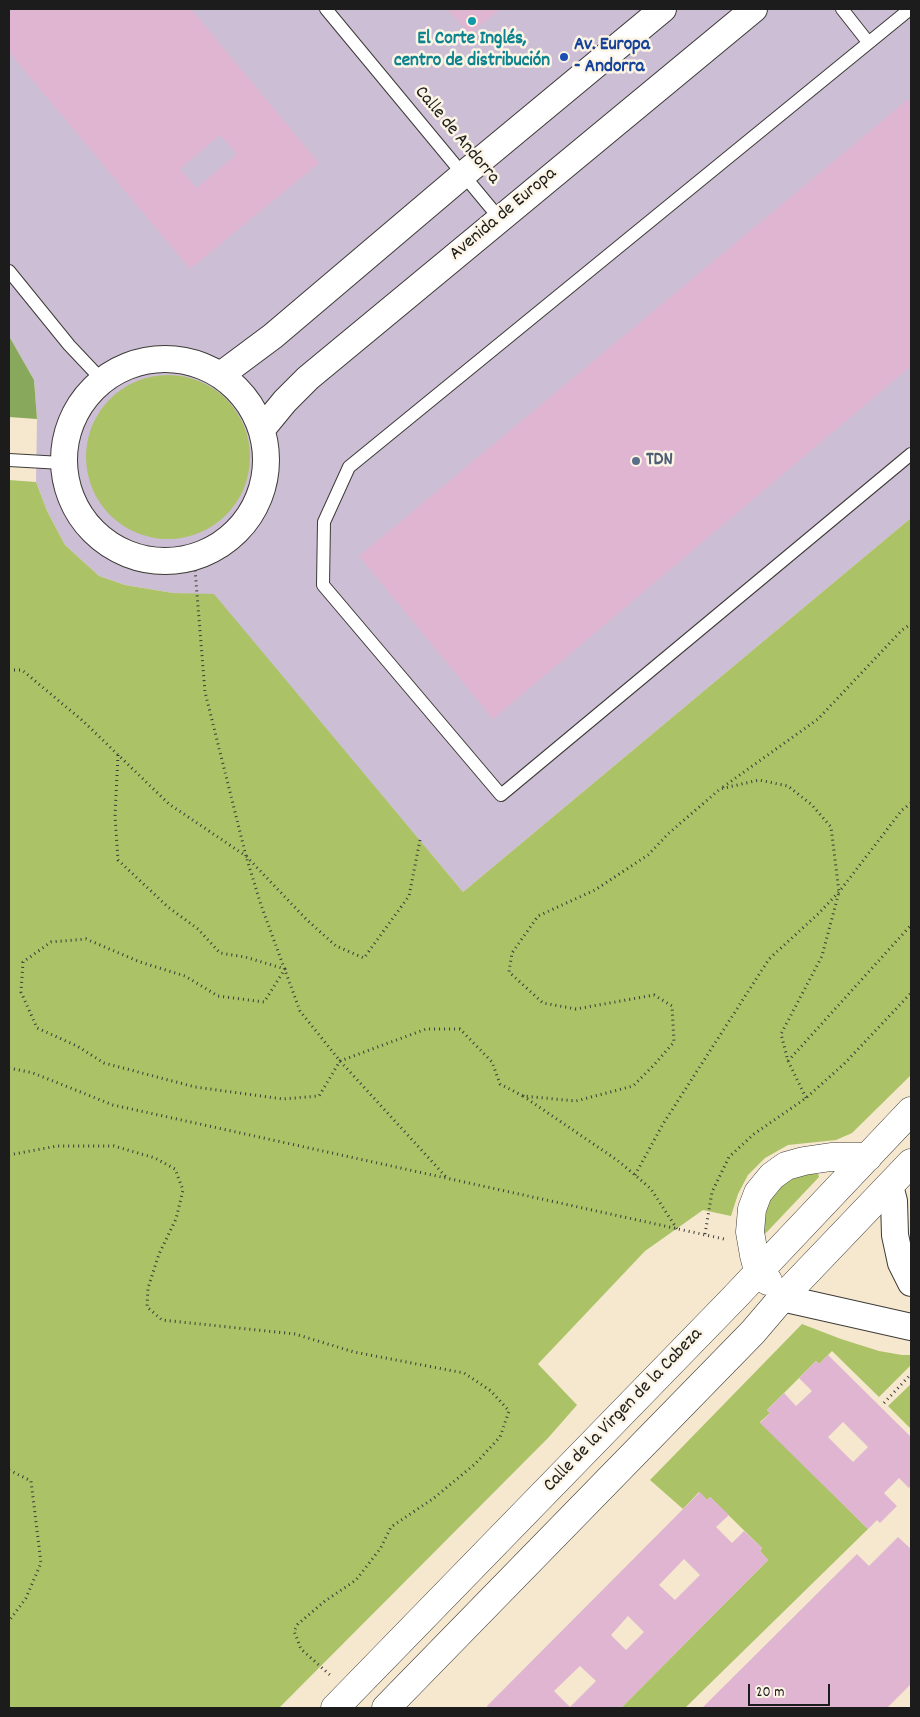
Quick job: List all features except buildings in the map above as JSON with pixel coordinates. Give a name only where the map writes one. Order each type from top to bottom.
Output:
[{"type":"main road","name":"Calle de la Virgen de la Cabeza","points":[[335,1708],[718,1314],[911,1111]]},
{"type":"main road","points":[[782,1298],[758,1270],[754,1256],[750,1232],[752,1209],[758,1193],[772,1176],[786,1166],[831,1157],[868,1157]]},
{"type":"main road","name":"Calle de la Virgen de la Cabeza","points":[[386,1708],[739,1346],[782,1298],[911,1163]]},
{"type":"street","points":[[222,374],[273,336],[663,9]]},
{"type":"street","name":"Avenida de Europa","points":[[262,430],[285,401],[308,378],[754,9]]},
{"type":"street","points":[[159,359],[189,362],[222,374],[245,397],[262,430],[267,468],[256,505],[233,536],[200,556],[162,562],[124,554],[92,533],[71,501],[62,463],[66,431],[80,402],[102,380],[129,365],[159,359]]},
{"type":"street","points":[[890,1186],[894,1201],[896,1235],[901,1263],[911,1284]]},
{"type":"street","points":[[782,1298],[911,1327]]},
{"type":"lane","name":"Calle de Andorra","points":[[326,9],[500,219]]},
{"type":"lane","points":[[842,9],[868,42]]},
{"type":"lane","points":[[910,9],[349,467],[324,522],[324,585],[501,795],[911,454]]},
{"type":"lane","points":[[9,271],[69,345],[102,380]]},
{"type":"lane","points":[[9,460],[62,463]]},
{"type":"path","points":[[194,557],[205,692],[246,856],[261,905],[300,1011],[340,1061],[447,1178]]},
{"type":"path","points":[[523,1096],[576,1101],[632,1086],[674,1042],[672,1006],[654,996],[576,1009],[543,1003],[509,972],[512,952],[538,916],[595,890],[648,855],[668,834],[720,789],[818,718],[902,630],[911,624]]},
{"type":"path","points":[[9,670],[22,670],[83,721],[169,804],[246,856],[307,920],[336,946],[364,958],[410,896],[420,840]]},
{"type":"path","points":[[118,755],[115,816],[118,860],[168,907],[198,929],[220,952],[246,957],[285,970]]},
{"type":"path","points":[[720,789],[760,780],[788,786],[812,805],[831,827],[839,892],[822,956],[781,1034],[788,1061],[806,1098]]},
{"type":"path","points":[[635,1175],[663,1124],[769,959],[839,892],[902,810],[911,803]]},
{"type":"path","points":[[788,1061],[911,924]]},
{"type":"path","points":[[285,970],[264,1002],[218,996],[185,976],[140,962],[86,939],[51,942],[23,962],[21,992],[37,1028],[77,1046],[104,1063],[195,1087],[283,1099],[319,1096],[340,1061],[426,1029],[460,1028],[492,1062],[500,1084],[523,1096],[617,1160],[651,1189],[677,1228]]},
{"type":"path","points":[[705,1234],[712,1192],[729,1157],[754,1134],[806,1098],[844,1064],[911,993]]},
{"type":"path","points":[[9,1068],[33,1073],[113,1105],[728,1240]]},
{"type":"path","points":[[9,1155],[57,1146],[114,1146],[155,1158],[175,1169],[183,1190],[176,1219],[159,1254],[148,1288],[147,1308],[162,1320],[295,1334],[354,1352],[464,1373],[491,1391],[509,1411],[500,1437],[475,1464],[434,1498],[391,1527],[380,1549],[356,1580],[324,1601],[298,1624],[294,1631],[300,1649],[326,1671]]},
{"type":"path","points":[[884,1403],[911,1374]]},
{"type":"path","points":[[9,1470],[31,1481],[41,1563],[26,1598],[9,1621]]},
{"type":"shaded area","points":[[9,9],[911,9],[911,518],[463,892],[214,595],[173,593],[125,585],[99,576],[65,545],[47,511],[36,482],[37,419],[34,380],[9,336]]},
{"type":"green space","points":[[9,336],[34,380],[37,419],[9,417]]},
{"type":"green space","points":[[160,375],[176,375],[199,381],[214,389],[226,399],[236,411],[244,426],[250,449],[250,465],[244,488],[236,503],[226,515],[214,525],[199,533],[176,539],[160,539],[137,533],[122,525],[100,503],[90,481],[86,465],[86,449],[92,426],[100,411],[122,389],[144,379]]},
{"type":"green space","points":[[9,480],[36,482],[47,511],[65,545],[99,576],[125,585],[173,593],[214,594],[463,892],[911,518],[911,1075],[852,1133],[836,1140],[788,1145],[765,1158],[748,1175],[738,1194],[731,1216],[703,1210],[645,1251],[538,1364],[577,1405],[548,1438],[279,1708],[9,1708]]},
{"type":"green space","points":[[810,1174],[818,1174],[819,1177],[765,1234],[762,1233],[765,1210],[774,1192],[789,1180]]},
{"type":"green space","points":[[802,1324],[879,1351],[911,1355],[911,1365],[879,1397],[832,1351],[819,1364],[816,1361],[767,1410],[770,1413],[760,1422],[868,1529],[685,1708],[621,1708],[768,1560],[760,1551],[762,1548],[710,1497],[707,1500],[699,1492],[683,1509],[650,1480]]},
{"type":"green space","points":[[911,1384],[911,1429],[888,1406]]},
{"type":"place","name":"El Corte Inglés, centro de distribución","points":[[472,21]]},
{"type":"place","name":"Av. Europa - Andorra","points":[[564,57]]},
{"type":"place","name":"TDN","points":[[636,461]]}]
